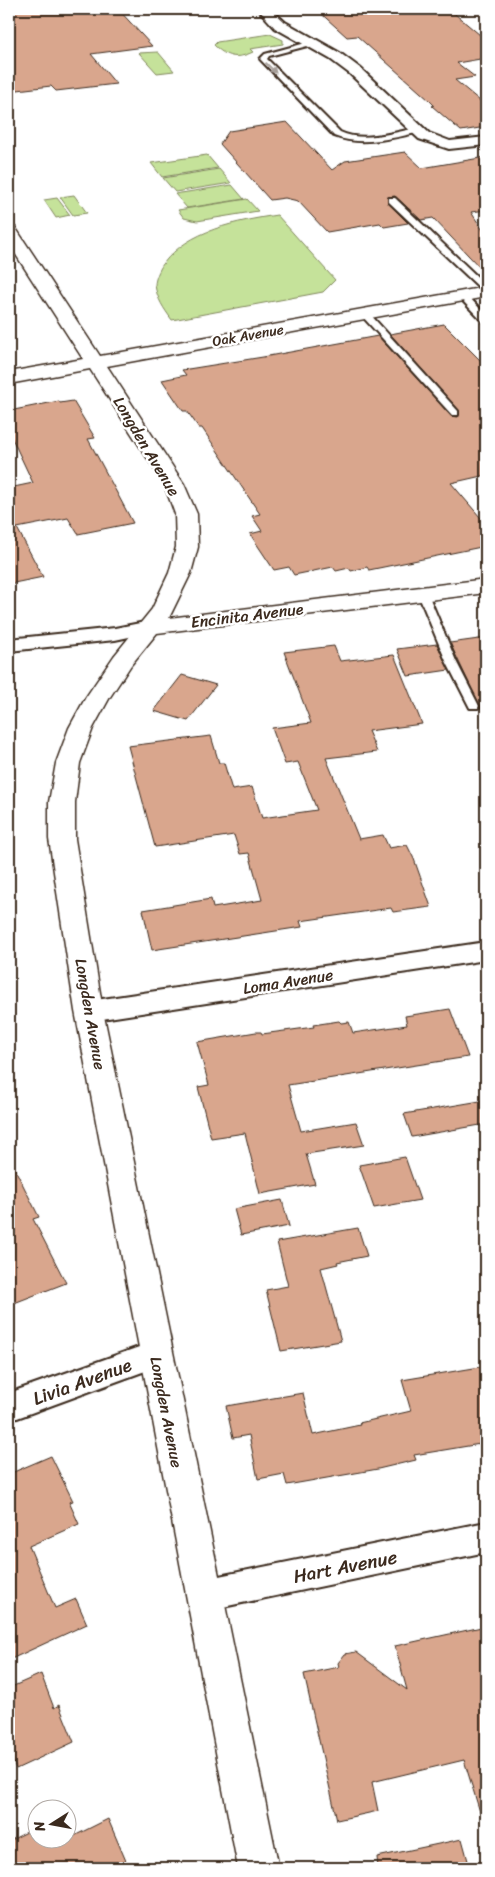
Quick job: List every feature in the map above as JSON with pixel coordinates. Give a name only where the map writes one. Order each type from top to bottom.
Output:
[{"type":"street","points":[[264,9],[280,25],[335,56],[355,71],[424,136],[440,143],[463,145],[486,141]]},
{"type":"street","name":"Longden Avenue","points":[[9,231],[174,484],[186,514],[187,547],[180,573],[163,611],[122,661],[98,697],[82,728],[68,764],[64,792],[62,839],[90,1011],[156,1354],[259,1868]]},
{"type":"street","name":"Oak Avenue","points":[[9,378],[486,291]]},
{"type":"street","name":"Encinita Avenue","points":[[9,645],[115,634],[150,627],[486,586]]},
{"type":"street","name":"Loma Avenue","points":[[90,1011],[486,951]]},
{"type":"street","name":"Livia Avenue","points":[[9,1407],[156,1354]]},
{"type":"street","name":"Hart Avenue","points":[[204,1595],[486,1538]]},
{"type":"lane","points":[[313,43],[267,55],[263,59],[337,134],[352,139],[418,130]]},
{"type":"lane","points":[[392,200],[486,291]]},
{"type":"lane","points":[[463,296],[486,320]]},
{"type":"lane","points":[[366,314],[455,413]]},
{"type":"lane","points":[[423,594],[451,661],[474,706]]},
{"type":"green space","points":[[270,34],[283,40],[283,44],[250,49],[253,52],[241,56],[227,55],[214,45],[217,42]]},
{"type":"green space","points":[[158,52],[174,71],[157,73],[139,53]]},
{"type":"green space","points":[[207,155],[218,168],[162,177],[151,163]]},
{"type":"green space","points":[[219,169],[231,183],[175,192],[163,178]]},
{"type":"green space","points":[[232,185],[244,199],[187,208],[175,194]]},
{"type":"green space","points":[[74,195],[87,213],[73,215],[60,197]]},
{"type":"green space","points":[[57,198],[70,215],[56,218],[44,200]]},
{"type":"green space","points":[[247,199],[258,211],[197,221],[184,218],[178,210]]},
{"type":"green space","points":[[277,215],[335,280],[323,292],[172,320],[159,299],[155,285],[156,277],[163,264],[173,252],[200,235],[215,229],[246,220]]},
{"type":"building","points":[[9,9],[118,9],[152,46],[91,54],[116,84],[56,91],[51,86],[9,91]]},
{"type":"building","points":[[316,9],[449,9],[486,40],[486,58],[457,63],[475,77],[455,80],[486,106],[486,127],[461,131],[357,36],[347,37]]},
{"type":"building","points":[[287,122],[332,170],[345,161],[405,152],[422,168],[486,157],[486,210],[471,212],[486,235],[486,274],[433,218],[421,220],[395,196],[388,197],[388,203],[408,223],[384,227],[380,223],[327,232],[298,201],[285,198],[270,200],[220,144],[229,131]]},
{"type":"building","points":[[444,324],[486,366],[486,475],[451,483],[486,524],[486,546],[369,570],[367,567],[351,571],[349,568],[336,571],[333,567],[294,575],[289,567],[274,570],[250,534],[262,531],[252,516],[260,514],[202,428],[199,428],[187,411],[183,411],[162,380],[186,375],[182,370],[378,336],[451,416],[458,417],[459,410],[390,334]]},
{"type":"building","points":[[59,401],[60,403],[73,401],[95,438],[88,439],[133,523],[78,534],[68,518],[17,528],[43,577],[9,584],[9,488],[33,483],[9,432],[9,411]]},
{"type":"building","points":[[486,638],[486,719],[450,643]]},
{"type":"building","points":[[437,644],[449,670],[408,676],[397,649]]},
{"type":"building","points":[[334,646],[340,661],[394,655],[422,724],[368,731],[377,752],[326,758],[359,839],[383,835],[389,848],[407,845],[431,907],[393,912],[391,908],[300,921],[302,927],[152,950],[143,910],[211,899],[213,908],[262,900],[249,853],[240,854],[234,835],[155,847],[128,746],[211,736],[219,763],[224,763],[232,790],[252,787],[262,818],[317,810],[298,762],[285,764],[272,728],[311,723],[284,652]]},
{"type":"building","points":[[182,675],[216,685],[188,721],[154,711]]},
{"type":"building","points":[[450,1009],[468,1057],[288,1085],[301,1131],[356,1122],[364,1145],[306,1154],[315,1184],[260,1194],[245,1133],[211,1138],[198,1087],[209,1085],[197,1042],[256,1032],[261,1032],[262,1034],[314,1027],[313,1025],[339,1021],[341,1023],[349,1022],[353,1033],[407,1025],[405,1016]]},
{"type":"building","points":[[486,1100],[486,1124],[412,1137],[404,1114]]},
{"type":"building","points":[[9,1157],[39,1217],[33,1219],[66,1283],[9,1305]]},
{"type":"building","points":[[405,1157],[420,1200],[374,1208],[359,1165]]},
{"type":"building","points":[[282,1200],[289,1226],[241,1235],[234,1209]]},
{"type":"building","points":[[358,1228],[367,1256],[337,1262],[338,1264],[321,1268],[341,1341],[281,1351],[266,1290],[288,1286],[277,1242]]},
{"type":"building","points":[[486,1366],[486,1443],[414,1455],[416,1460],[378,1469],[287,1485],[284,1474],[258,1479],[249,1435],[233,1438],[226,1406],[303,1393],[313,1435],[411,1411],[402,1380]]},
{"type":"building","points":[[51,1456],[73,1501],[69,1502],[79,1524],[29,1546],[55,1608],[76,1599],[87,1624],[9,1660],[9,1474]]},
{"type":"building","points":[[486,1626],[486,1811],[480,1812],[464,1760],[372,1782],[378,1811],[337,1820],[304,1674],[339,1667],[338,1663],[345,1654],[356,1652],[407,1690],[395,1646]]},
{"type":"building","points":[[41,1674],[54,1708],[59,1705],[74,1742],[16,1769],[14,1763],[9,1766],[9,1688]]},
{"type":"building","points":[[108,1819],[129,1868],[9,1868],[9,1841],[28,1832],[28,1850],[78,1850],[78,1834]]},
{"type":"building","points":[[462,1839],[470,1868],[378,1868],[377,1857]]}]
